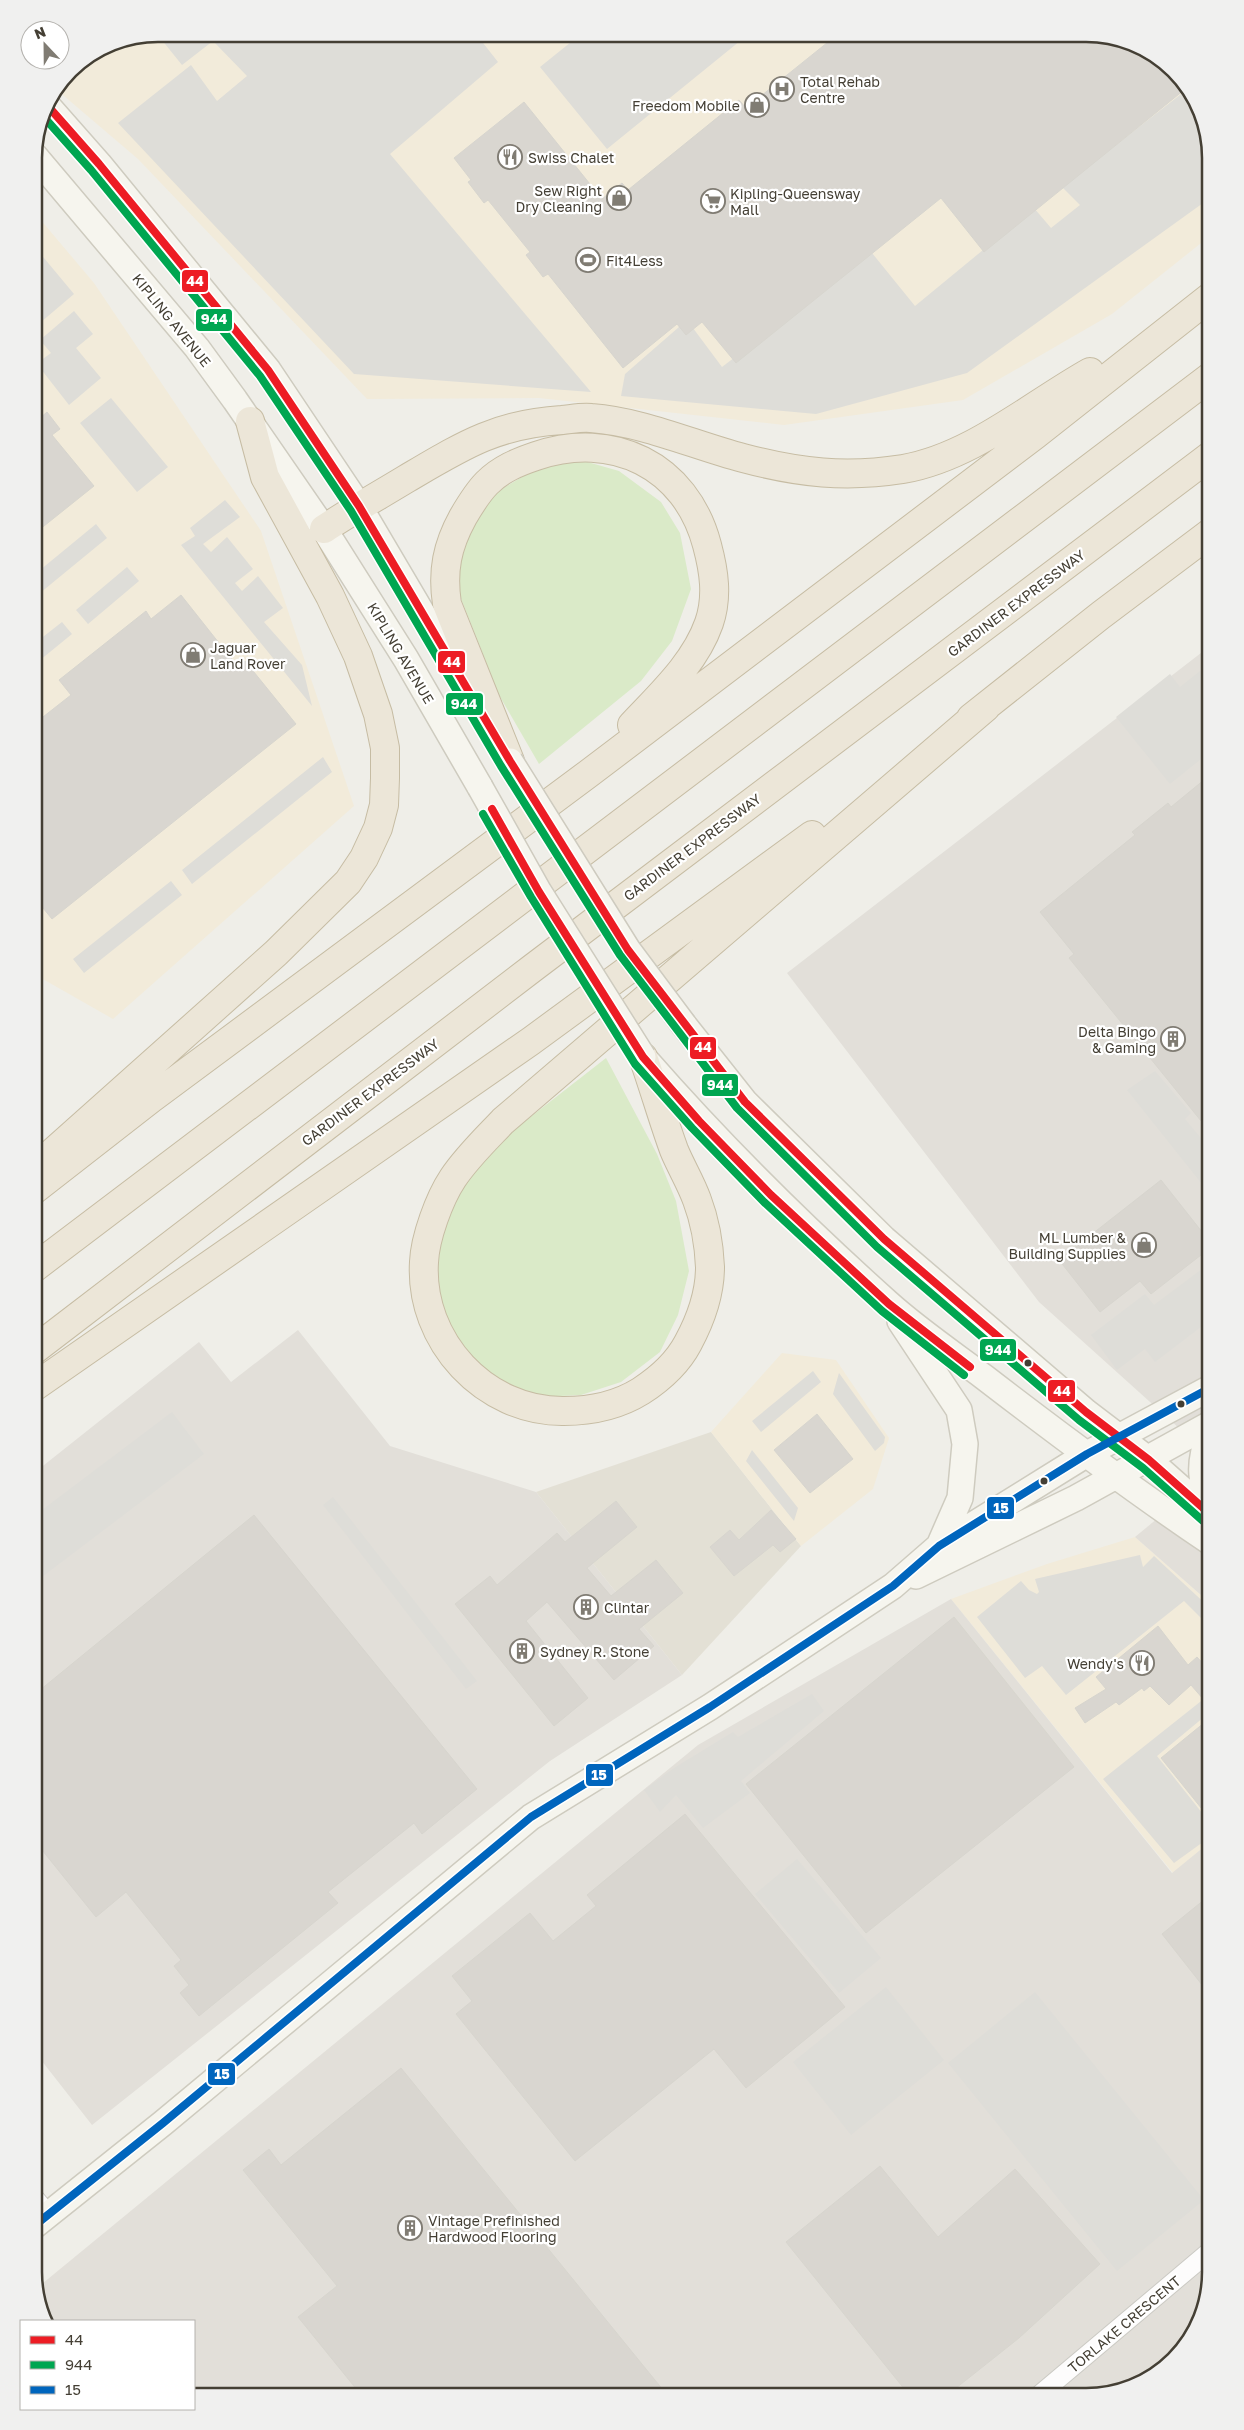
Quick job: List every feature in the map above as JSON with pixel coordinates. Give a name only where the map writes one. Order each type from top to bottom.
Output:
[{"type":"highway","points":[[43,1183],[152,1098],[588,774],[1036,435],[1202,303]]},
{"type":"highway","points":[[324,529],[359,506],[462,446],[495,431],[532,422],[591,418],[637,426],[696,442],[742,458],[793,470],[825,474],[858,475],[906,468],[939,459],[1027,414],[1074,381],[1164,332]]},
{"type":"highway","points":[[42,1262],[1202,383]]},
{"type":"highway","points":[[43,1161],[276,952],[348,882],[364,858],[378,828],[384,804],[385,748],[378,714],[358,656],[330,596],[265,477],[250,421]]},
{"type":"highway","points":[[510,761],[447,604],[444,582],[445,562],[453,535],[474,497],[487,483],[504,470],[552,451],[580,446],[617,450],[647,462],[664,475],[680,492],[694,512],[705,536],[713,569],[714,598],[709,622],[697,648],[683,669],[588,774]]},
{"type":"highway","name":"GARDINER EXPRESSWAY","points":[[42,1344],[518,979],[1202,462]]},
{"type":"highway","points":[[42,1381],[531,1041],[986,707],[1202,539]]},
{"type":"highway","points":[[643,1057],[674,1150],[698,1201],[706,1233],[710,1267],[708,1299],[697,1326],[679,1359],[656,1381],[625,1401],[586,1411],[551,1412],[499,1396],[456,1362],[438,1335],[426,1296],[424,1262],[432,1227],[453,1178],[504,1121],[986,707]]},
{"type":"main road","points":[[52,111],[105,171],[268,370],[359,506],[510,761],[628,950],[745,1102],[878,1233],[1086,1412],[1120,1436],[1202,1507]]},
{"type":"main road","name":"KIPLING AVENUE","points":[[43,166],[197,348],[324,529],[406,659],[539,892],[643,1057],[699,1121],[771,1195],[889,1304],[1060,1436],[1202,1536]]},
{"type":"main road","points":[[889,1304],[959,1410],[965,1444],[960,1498],[939,1546]]},
{"type":"main road","points":[[42,2209],[163,2123],[531,1817],[710,1708],[893,1586],[939,1546],[1087,1454],[1202,1392]]},
{"type":"main road","points":[[893,1586],[950,1561],[1116,1477],[1202,1429]]},
{"type":"main road","points":[[1202,1452],[1202,1482]]},
{"type":"street","name":"TORLAKE CRESCENT","points":[[1048,2388],[1202,2258]]},
{"type":"shaded area","points":[[151,43],[1093,43],[1108,45],[1137,54],[1156,66],[1178,88],[1193,114],[1198,128],[1202,158],[1202,242],[1112,314],[963,400],[784,425],[539,398],[367,399],[138,159],[62,94],[76,76],[100,58],[114,51],[128,46]]},
{"type":"shaded area","points":[[164,43],[210,43],[182,65]]},
{"type":"shaded area","points":[[215,43],[483,43],[498,62],[390,154],[591,392],[354,374],[118,123],[191,65],[217,101],[247,76]]},
{"type":"shaded area","points":[[570,43],[738,43],[607,149],[540,67]]},
{"type":"shaded area","points":[[1182,94],[1193,114],[1201,143],[1202,204],[967,373],[816,414],[621,396],[625,374],[687,320],[722,367],[872,253],[915,306],[1034,208],[1051,228],[1080,205],[1062,187]]},
{"type":"shaded area","points":[[43,223],[94,283],[261,531],[354,806],[113,1019],[43,979]]},
{"type":"shaded area","points":[[43,257],[74,294],[43,320]]},
{"type":"shaded area","points":[[74,311],[93,334],[76,348],[101,378],[69,405],[43,372],[43,359],[51,353],[43,343],[43,338]]},
{"type":"shaded area","points":[[111,398],[168,467],[137,492],[80,423]]},
{"type":"shaded area","points":[[225,500],[240,517],[203,544],[211,552],[227,537],[253,569],[235,583],[242,591],[258,576],[283,608],[264,622],[302,665],[312,706],[181,545],[195,536],[190,528]]},
{"type":"shaded area","points":[[96,524],[107,538],[43,591],[43,568]]},
{"type":"shaded area","points":[[127,567],[139,581],[88,624],[76,610]]},
{"type":"shaded area","points":[[62,622],[72,634],[43,658],[43,637]]},
{"type":"shaded area","points":[[1202,652],[1202,1449],[1039,1302],[787,973]]},
{"type":"shaded area","points":[[1202,669],[1202,760],[1201,759],[1170,784],[1116,717],[1170,674],[1180,687]]},
{"type":"shaded area","points":[[323,757],[332,772],[192,884],[182,870]]},
{"type":"shaded area","points":[[171,881],[182,895],[84,973],[73,959]]},
{"type":"shaded area","points":[[1155,1071],[1191,1113],[1185,1119],[1202,1139],[1202,1184],[1127,1090]]},
{"type":"shaded area","points":[[1202,1269],[1202,1326],[1155,1362],[1145,1349],[1117,1370],[1091,1335],[1145,1294],[1154,1305]]},
{"type":"shaded area","points":[[298,1330],[390,1446],[536,1492],[682,1675],[550,1761],[92,2125],[42,2061],[42,1466],[199,1342],[231,1382]]},
{"type":"shaded area","points":[[782,1353],[836,1360],[889,1438],[873,1489],[801,1546],[711,1432]]},
{"type":"shaded area","points":[[813,1371],[821,1382],[761,1432],[752,1421]]},
{"type":"shaded area","points":[[839,1373],[885,1437],[884,1443],[875,1451],[833,1394]]},
{"type":"shaded area","points":[[172,1412],[204,1454],[42,1577],[42,1510]]},
{"type":"shaded area","points":[[711,1432],[801,1546],[682,1675],[536,1492]]},
{"type":"shaded area","points":[[752,1450],[798,1508],[794,1521],[746,1461]]},
{"type":"shaded area","points":[[1202,1482],[1202,1596],[1135,1537]]},
{"type":"shaded area","points":[[333,1497],[477,1681],[466,1689],[323,1505]]},
{"type":"shaded area","points":[[1135,1537],[1202,1596],[1202,1849],[1173,1873],[951,1599],[1047,1564]]},
{"type":"shaded area","points":[[1140,1555],[1143,1567],[1154,1556],[1202,1601],[1202,1619],[1184,1601],[1066,1695],[1042,1666],[1025,1678],[977,1617],[1021,1581],[1029,1590],[1037,1594],[1039,1592],[1035,1579]]},
{"type":"shaded area","points":[[951,1599],[1172,1873],[1202,1849],[1201,2287],[1198,2302],[1190,2323],[1168,2354],[1144,2372],[1130,2379],[1116,2384],[1086,2388],[195,2387],[195,2320],[53,2320],[43,2283],[698,1745]]},
{"type":"shaded area","points":[[812,1694],[824,1711],[741,1781],[750,1793],[703,1828],[676,1795],[660,1812],[644,1790],[674,1768],[733,1732],[738,1737]]},
{"type":"shaded area","points":[[1202,1700],[1202,1719],[1157,1756],[1202,1813],[1202,1843],[1174,1863],[1103,1779]]},
{"type":"shaded area","points":[[797,1859],[881,1958],[839,1993],[755,1894]]},
{"type":"shaded area","points":[[886,1987],[944,2060],[851,2135],[793,2062]]},
{"type":"shaded area","points":[[1035,1992],[1202,2198],[1202,2202],[1117,2271],[948,2063]]},
{"type":"green space","points":[[577,459],[619,471],[661,502],[680,533],[691,589],[672,641],[641,681],[539,764],[499,695],[456,586],[463,535],[486,502],[505,487],[532,471]]},
{"type":"green space","points":[[606,1058],[657,1154],[676,1201],[689,1271],[678,1315],[660,1352],[621,1382],[581,1395],[540,1397],[499,1383],[461,1351],[443,1320],[435,1267],[444,1226],[469,1176],[501,1140]]},
{"type":"building","name":"Kipling-Queensway Mall","points":[[827,43],[1093,43],[1108,45],[1137,54],[1150,62],[1168,76],[1181,92],[984,252],[941,198],[736,363],[702,322],[686,335],[677,324],[623,368],[548,274],[543,277],[526,255],[530,252],[488,200],[484,203],[468,182],[471,180],[454,158],[524,102],[602,199],[622,183],[628,190],[739,100],[746,108]]},
{"type":"building","points":[[47,412],[60,429],[52,435],[94,486],[43,527],[43,416]]},
{"type":"building","points":[[181,595],[238,667],[245,661],[296,724],[52,919],[43,908],[43,717],[71,695],[59,680],[146,611],[151,619]]},
{"type":"building","name":"Delta Bingo & Gaming","points":[[1202,782],[1202,1122],[1069,958],[1074,954],[1040,912],[1135,835],[1132,832],[1168,803],[1171,807]]},
{"type":"building","name":"ML Lumber & Building Supplies","points":[[1161,1180],[1202,1232],[1202,1254],[1151,1294],[1140,1281],[1100,1312],[1059,1260]]},
{"type":"building","points":[[817,1414],[853,1459],[810,1493],[774,1450]]},
{"type":"building","points":[[616,1501],[637,1527],[587,1568],[611,1596],[656,1560],[683,1593],[639,1629],[654,1646],[614,1680],[547,1602],[526,1621],[588,1698],[554,1726],[455,1604],[490,1576],[497,1585],[557,1533],[565,1542]]},
{"type":"building","points":[[771,1510],[796,1539],[780,1552],[773,1545],[734,1576],[710,1547],[730,1530],[739,1540]]},
{"type":"building","points":[[254,1515],[477,1789],[422,1834],[414,1823],[328,1892],[338,1903],[199,2016],[180,1993],[189,1985],[174,1966],[181,1960],[126,1892],[96,1917],[42,1850],[42,1688]]},
{"type":"building","points":[[954,1617],[1074,1767],[866,1933],[746,1784]]},
{"type":"building","points":[[1158,1626],[1188,1665],[1197,1657],[1202,1662],[1202,1698],[1191,1685],[1169,1705],[1150,1686],[1144,1691],[1142,1688],[1119,1705],[1116,1702],[1085,1723],[1075,1708],[1106,1689],[1096,1677]]},
{"type":"building","points":[[1202,1725],[1202,1809],[1161,1758]]},
{"type":"building","points":[[685,1814],[845,2007],[746,2088],[714,2049],[575,2161],[456,2014],[472,2001],[452,1976],[530,1913],[553,1941],[596,1906],[587,1895]]},
{"type":"building","points":[[1202,1902],[1202,1985],[1162,1934]]},
{"type":"building","name":"Vintage Prefinished Hardwood Flooring","points":[[401,2068],[661,2388],[355,2387],[298,2317],[337,2286],[243,2170],[269,2149],[281,2165]]},
{"type":"building","points":[[880,2166],[938,2237],[1015,2169],[1100,2264],[1019,2338],[956,2388],[903,2388],[786,2242]]},
{"type":"transit line","name":"44","points":[[52,111],[99,164],[268,370],[359,506],[510,761],[628,950],[745,1102],[884,1239],[1086,1412],[1149,1460],[1202,1507]]},
{"type":"transit line","name":"944","points":[[48,122],[91,170],[260,376],[351,511],[501,766],[620,955],[737,1108],[877,1247],[1079,1420],[1143,1468],[1202,1520]]},
{"type":"transit line","name":"44","points":[[492,809],[539,892],[643,1057],[699,1121],[771,1195],[889,1304],[970,1367]]},
{"type":"transit line","name":"944","points":[[483,814],[531,897],[635,1064],[692,1128],[764,1202],[882,1311],[964,1375]]},
{"type":"transit line","name":"15","points":[[42,2220],[163,2123],[531,1817],[710,1707],[893,1586],[939,1546],[1087,1454],[1202,1392]]},
{"type":"place","name":"Total Rehab Centre","points":[[782,89]]},
{"type":"place","name":"Freedom Mobile","points":[[757,105]]},
{"type":"place","name":"Swiss Chalet","points":[[510,157]]},
{"type":"place","name":"Sew Right Dry Cleaning","points":[[619,198]]},
{"type":"place","name":"Kipling-Queensway Mall","points":[[713,201]]},
{"type":"place","name":"Fit4Less","points":[[588,260]]},
{"type":"place","name":"Jaguar Land Rover","points":[[193,655]]},
{"type":"place","name":"Delta Bingo & Gaming","points":[[1173,1039]]},
{"type":"place","name":"ML Lumber & Building Supplies","points":[[1144,1245]]},
{"type":"place","name":"Clintar","points":[[586,1607]]},
{"type":"place","name":"Sydney R. Stone","points":[[522,1651]]},
{"type":"place","name":"Wendy's","points":[[1142,1663]]},
{"type":"place","name":"Vintage Prefinished Hardwood Flooring","points":[[410,2228]]}]
